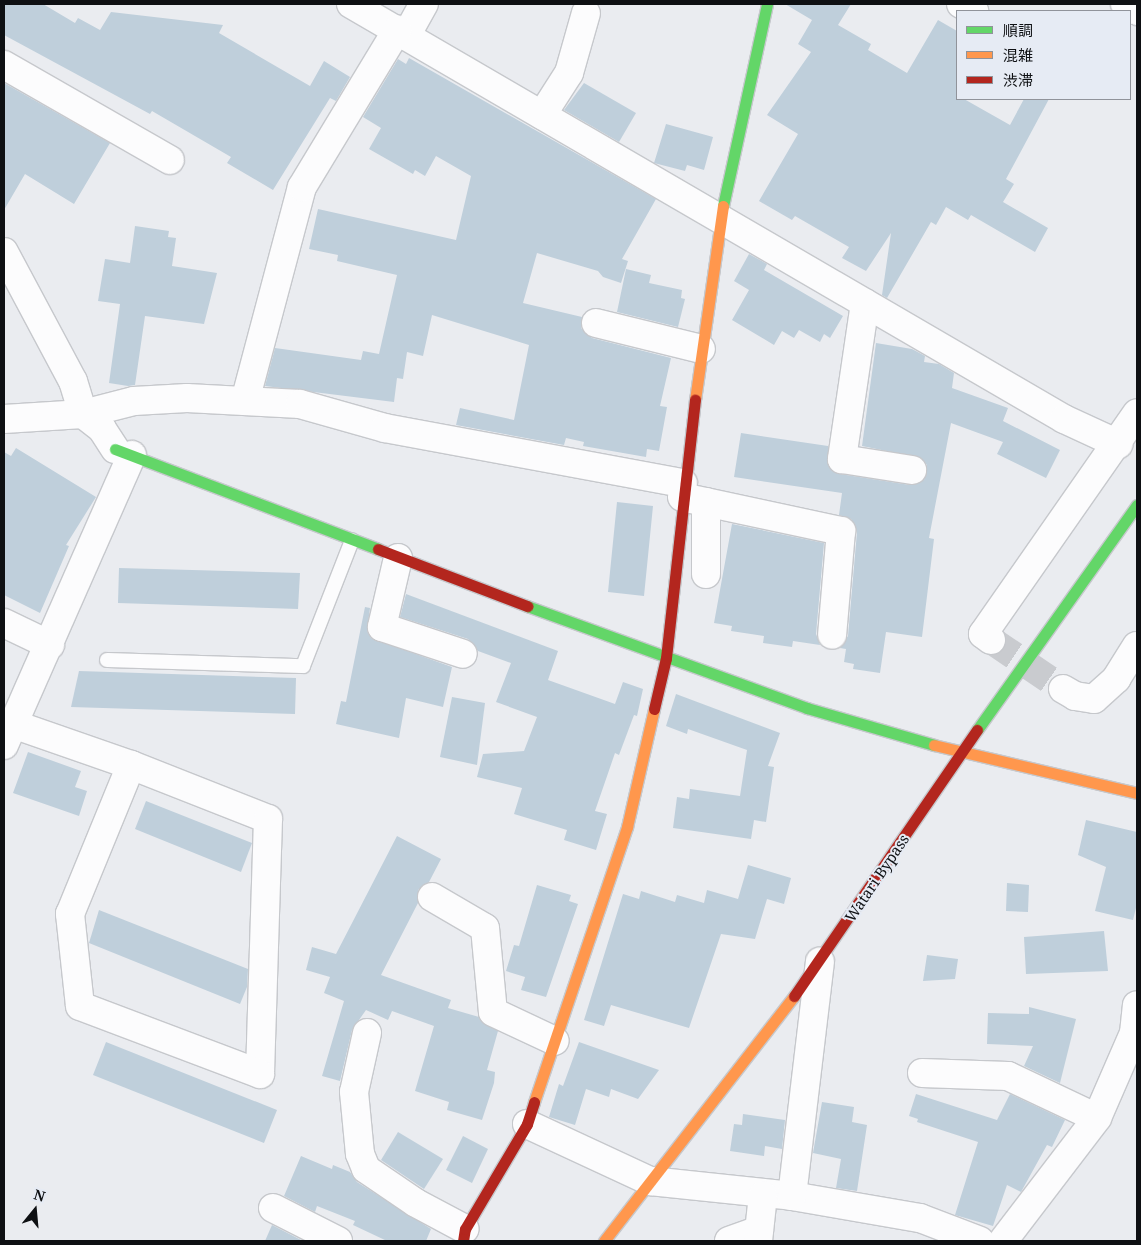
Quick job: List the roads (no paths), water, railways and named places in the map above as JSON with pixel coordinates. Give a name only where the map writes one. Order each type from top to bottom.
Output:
[{"type":"main road","points":[[464,1235],[527,1124],[627,827],[666,658],[690,494],[702,349],[720,218],[767,4]]},
{"type":"main road","points":[[124,452],[398,558],[666,658],[807,708],[960,754],[1137,793]]},
{"type":"main road","name":"Watari Bypass","points":[[604,1241],[820,962],[960,754],[1137,505]]},
{"type":"street","points":[[351,4],[1064,419],[1118,444]]},
{"type":"street","points":[[245,402],[302,187],[401,33],[424,4]]},
{"type":"street","points":[[960,4],[972,10]]},
{"type":"street","points":[[1125,4],[1137,11]]},
{"type":"street","points":[[542,114],[569,73],[586,14]]},
{"type":"street","points":[[4,65],[170,160]]},
{"type":"street","points":[[4,252],[73,381],[83,414],[102,429],[124,452],[50,645],[10,735],[130,765],[268,819],[260,1074],[80,1006],[70,914],[130,765]]},
{"type":"street","points":[[865,303],[842,459],[912,470]]},
{"type":"street","points":[[596,323],[702,349]]},
{"type":"street","points":[[4,419],[83,414],[134,401],[187,398],[300,404],[385,428],[690,494],[841,531],[832,635]]},
{"type":"street","points":[[991,640],[983,634],[1118,444],[1137,413]]},
{"type":"street","points":[[690,494],[706,574]]},
{"type":"street","points":[[398,558],[382,627],[463,654]]},
{"type":"street","points":[[4,623],[50,645]]},
{"type":"street","points":[[1062,689],[1075,696],[1094,699],[1116,679],[1137,646]]},
{"type":"street","points":[[432,898],[485,928],[493,1012],[555,1041]]},
{"type":"street","points":[[792,1196],[820,962]]},
{"type":"street","points":[[1003,1241],[1097,1118],[1134,1033],[1137,1005]]},
{"type":"street","points":[[367,1034],[354,1092],[360,1154],[366,1169],[464,1235]]},
{"type":"street","points":[[922,1073],[1008,1076],[1097,1118]]},
{"type":"street","points":[[527,1124],[650,1181],[763,1196],[792,1196],[920,1218],[980,1241]]},
{"type":"street","points":[[729,1241],[759,1236],[763,1196]]},
{"type":"street","points":[[273,1208],[338,1241]]},
{"type":"lane","points":[[107,660],[303,666],[352,540]]},
{"type":"tunnel","points":[[991,640],[1063,689]]}]
